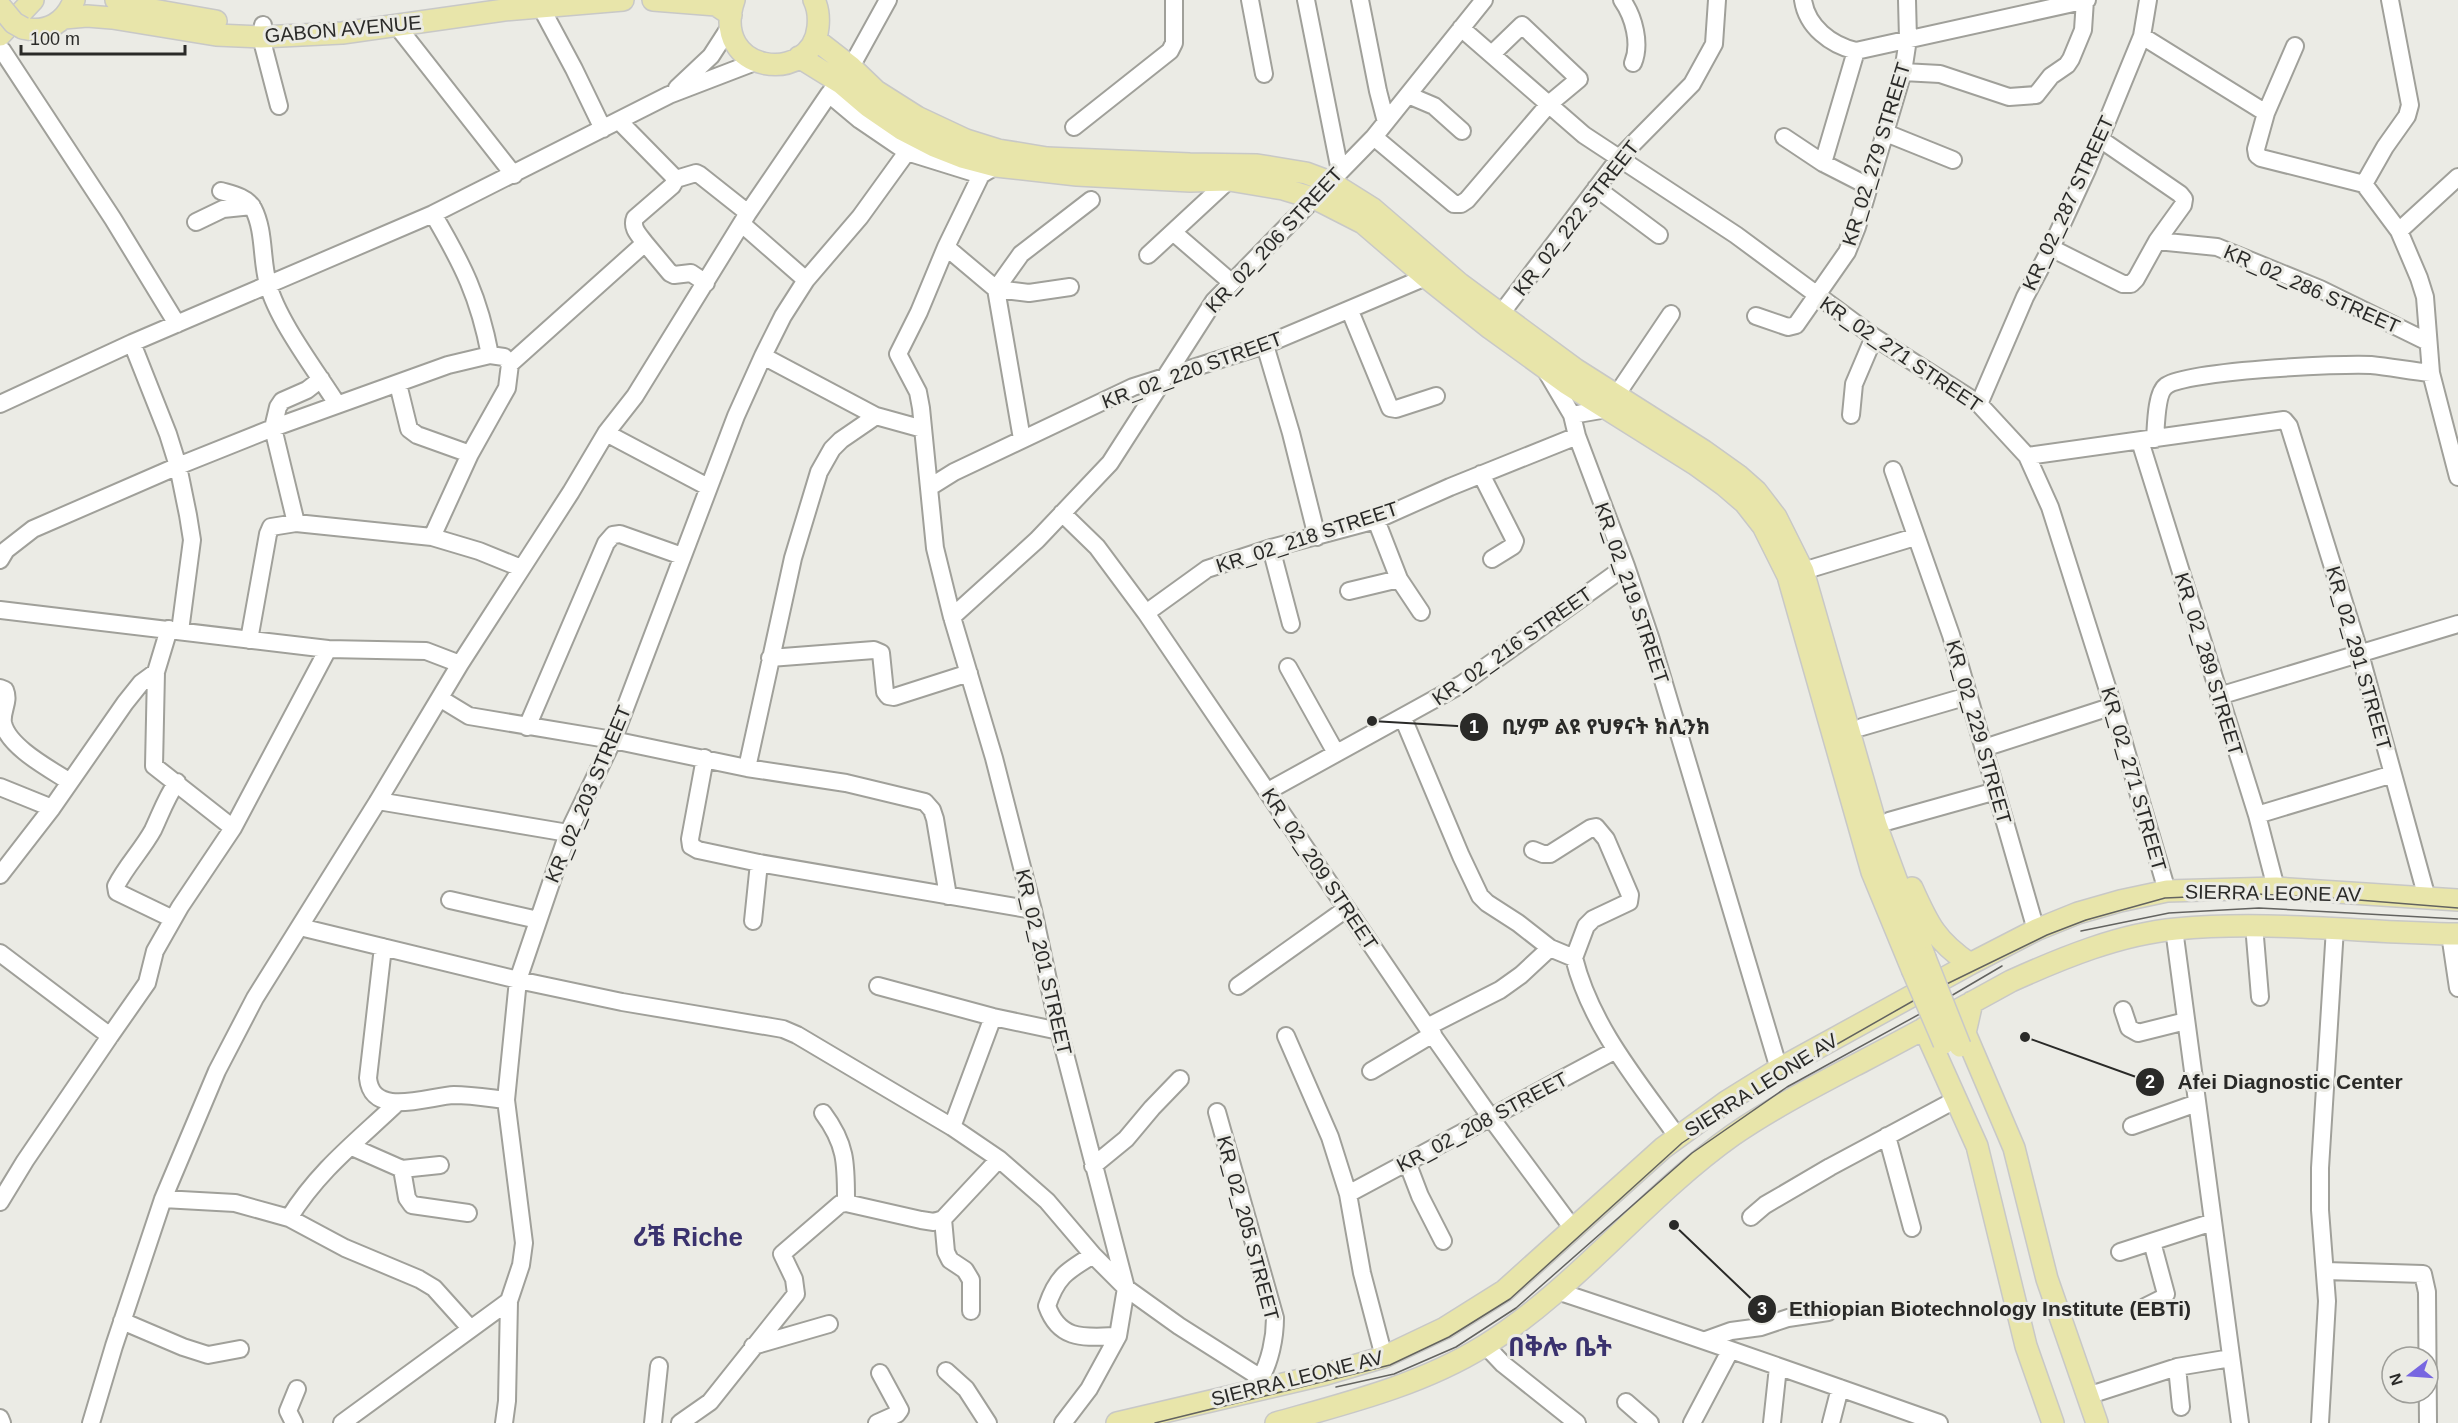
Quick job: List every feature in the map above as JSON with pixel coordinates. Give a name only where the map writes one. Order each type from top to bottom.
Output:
[{"type":"main road","points":[[0,15],[15,0]]},
{"type":"main road","points":[[1,46],[33,0]]},
{"type":"main road","points":[[1,46],[30,29],[51,27],[64,18],[74,0]]},
{"type":"main road","name":"GABON AVENUE","points":[[120,0],[164,12],[262,31]]},
{"type":"main road","name":"GABON AVENUE","points":[[341,26],[497,4],[623,0]]},
{"type":"main road","points":[[653,0],[716,5],[732,13],[732,37],[755,62],[785,64],[799,57],[815,39],[818,29],[819,2]]},
{"type":"main road","name":"GABON AVENUE","points":[[64,18],[87,16],[112,18],[216,35],[341,26],[398,26],[497,4]]},
{"type":"main road","points":[[0,6],[14,23],[30,29]]},
{"type":"main road","points":[[815,39],[840,82],[876,91],[916,117],[966,140],[998,150],[1047,158],[1257,165],[1335,177],[1436,265],[1575,369],[1612,402],[1745,503],[1763,526],[1788,576],[1872,872],[1918,963],[1954,1049],[2005,1151],[2046,1304],[2075,1401],[2084,1423]]},
{"type":"main road","points":[[799,57],[840,82],[868,106],[903,130],[988,170],[1190,181],[1229,180],[1283,189],[1316,199],[1363,223],[1426,277],[1542,365],[1722,462],[1756,491],[1776,518],[1803,571],[1918,963]]},
{"type":"main road","points":[[1797,606],[1795,633],[1798,651],[1857,856],[1906,982],[1899,1004]]},
{"type":"main road","points":[[1816,616],[1825,624],[1840,651],[1906,874],[1935,935],[1948,949],[1970,964]]},
{"type":"main road","name":"SIERRA LEONE AV","points":[[1117,1423],[1264,1384],[1384,1357],[1416,1344],[1477,1310],[1504,1291],[1677,1136],[1726,1102],[1779,1069],[1970,964],[2036,930],[2078,913],[2167,891],[2276,888],[2458,900]]},
{"type":"main road","name":"SIERRA LEONE AV","points":[[1276,1423],[1303,1420],[1385,1391],[1429,1373],[1485,1345],[1557,1291],[1664,1190],[1733,1136],[1771,1111],[2013,980],[2132,937],[2174,929],[2254,925],[2454,934]]},
{"type":"main road","points":[[1972,1002],[1965,1033],[2014,1148],[2047,1278],[2097,1423]]},
{"type":"main road","points":[[1924,1028],[1977,1146],[2026,1346],[2054,1422]]},
{"type":"main road","points":[[1954,1049],[1991,1162],[2019,1274],[2059,1406],[2054,1422]]},
{"type":"street","points":[[91,1423],[163,1199],[217,1071],[255,998],[441,699],[460,664],[606,433],[635,396],[745,219],[840,82],[888,0]]},
{"type":"street","points":[[1074,128],[1170,51],[1173,43],[1174,0]]},
{"type":"street","points":[[1250,0],[1264,74]]},
{"type":"street","points":[[1306,0],[1335,177]]},
{"type":"street","points":[[1360,0],[1386,122]]},
{"type":"street","name":"KR_02_206 STREET","points":[[952,617],[1037,540],[1110,463],[1202,317],[1231,282],[1316,199],[1374,137],[1484,0]]},
{"type":"street","points":[[1622,0],[1629,10],[1635,34],[1638,52],[1633,63]]},
{"type":"street","name":"KR_02_222 STREET","points":[[1500,315],[1620,157],[1692,84],[1714,44],[1717,29],[1717,0]]},
{"type":"street","points":[[1803,0],[1813,24],[1842,48],[1856,51],[2086,0],[2083,30],[2071,59],[2067,65],[2051,76],[2036,95],[2021,97],[1999,95],[1949,76],[1903,72]]},
{"type":"street","name":"KR_02_279 STREET","points":[[1756,316],[1792,327],[1817,296],[1847,252],[1870,187],[1903,72],[1908,39],[1907,0]]},
{"type":"street","name":"KR_02_287 STREET","points":[[1979,404],[2025,297],[2051,248],[2100,139],[2142,36],[2148,0]]},
{"type":"street","points":[[2364,184],[2385,147],[2407,116],[2410,105],[2390,0]]},
{"type":"street","points":[[538,3],[603,129]]},
{"type":"street","points":[[669,94],[711,56],[732,13]]},
{"type":"street","points":[[1374,137],[1454,204],[1461,204],[1467,200],[1549,104],[1578,79],[1522,25],[1492,54]]},
{"type":"street","points":[[398,26],[514,175]]},
{"type":"street","name":"KR_02_271 STREET","points":[[1461,28],[1584,135],[1736,235],[1874,338],[1979,404],[2027,456],[2050,507],[2114,706],[2167,891]]},
{"type":"street","points":[[262,31],[279,106]]},
{"type":"street","points":[[2142,36],[2266,113]]},
{"type":"street","points":[[1,46],[114,219],[177,324]]},
{"type":"street","points":[[2295,46],[2266,113],[2256,149],[2257,155],[2261,159],[2364,184],[2399,231],[2425,297],[2430,373],[2453,443],[2458,477]]},
{"type":"street","points":[[1823,163],[1856,51]]},
{"type":"street","points":[[0,404],[132,343],[433,214],[514,175],[669,94],[755,62]]},
{"type":"street","points":[[840,82],[860,120],[907,152],[988,170],[946,247],[996,289],[1029,293],[1070,287]]},
{"type":"street","points":[[1408,95],[1434,106],[1462,131]]},
{"type":"street","points":[[618,121],[676,179]]},
{"type":"street","points":[[1886,133],[1953,160]]},
{"type":"street","points":[[1784,137],[1823,163],[1870,187]]},
{"type":"street","points":[[2051,248],[2123,284],[2131,284],[2157,241],[2183,205],[2184,199],[2180,194],[2100,139]]},
{"type":"street","name":"KR_02_203 STREET","points":[[504,1423],[507,1401],[509,1301],[521,1265],[524,1243],[506,1100],[518,980],[568,833],[613,740],[708,487],[763,356],[783,316],[806,280],[860,217],[907,152]]},
{"type":"street","points":[[705,283],[691,273],[674,275],[670,273],[634,229],[633,224],[635,218],[672,186],[676,179],[696,173],[806,280]]},
{"type":"street","points":[[2399,231],[2458,177]]},
{"type":"street","points":[[1148,255],[1229,180]]},
{"type":"street","points":[[1596,188],[1659,235]]},
{"type":"street","points":[[221,191],[238,196],[252,206],[262,235],[268,285],[282,317],[337,404]]},
{"type":"street","points":[[1022,439],[996,289],[1021,254],[1091,200]]},
{"type":"street","points":[[196,222],[223,209],[252,206]]},
{"type":"street","points":[[433,214],[461,261],[475,295],[490,355]]},
{"type":"street","points":[[1173,232],[1231,282]]},
{"type":"street","name":"KR_02_286 STREET","points":[[2157,241],[2217,247],[2320,289],[2428,342]]},
{"type":"street","points":[[432,537],[470,454],[507,388],[510,364],[645,243]]},
{"type":"street","name":"KR_02_201 STREET","points":[[946,247],[919,312],[898,354],[918,392],[935,549],[952,617],[994,758],[1033,910],[1059,1031],[1126,1288],[1118,1336],[1089,1389],[1063,1423]]},
{"type":"street","name":"KR_02_220 STREET","points":[[930,487],[954,472],[1133,387],[1264,345],[1350,311],[1426,277]]},
{"type":"street","points":[[1350,311],[1390,408],[1396,409],[1436,396]]},
{"type":"street","points":[[1572,416],[1612,402],[1671,314]]},
{"type":"street","points":[[1851,415],[1854,384],[1874,338]]},
{"type":"street","points":[[132,343],[168,434],[178,466],[192,540],[174,630],[156,672],[154,766],[233,828]]},
{"type":"street","points":[[1264,345],[1291,433],[1317,537]]},
{"type":"street","points":[[0,560],[6,550],[33,529],[178,466],[273,428],[448,365],[490,355],[504,357],[510,364]]},
{"type":"street","points":[[763,356],[876,416],[923,429]]},
{"type":"street","points":[[2027,456],[2147,440],[2160,393],[2172,382],[2214,375],[2329,364],[2372,365],[2430,373]]},
{"type":"street","name":"KR_02_219 STREET","points":[[1542,365],[1572,416],[1577,436],[1651,640],[1779,1069]]},
{"type":"street","points":[[296,523],[273,428],[278,407],[282,401],[321,380]]},
{"type":"street","points":[[398,384],[409,429],[417,435],[470,454]]},
{"type":"street","points":[[747,768],[793,558],[819,472],[831,449],[840,440],[876,416]]},
{"type":"street","name":"KR_02_291 STREET","points":[[2147,440],[2284,420],[2289,426],[2360,654],[2427,898]]},
{"type":"street","points":[[606,433],[708,487]]},
{"type":"street","name":"KR_02_218 STREET","points":[[1146,613],[1207,569],[1271,548],[1376,520],[1481,474],[1577,436]]},
{"type":"street","name":"KR_02_289 STREET","points":[[2147,440],[2219,696],[2257,815],[2276,888]]},
{"type":"street","name":"KR_02_229 STREET","points":[[1893,470],[1951,635],[2036,930]]},
{"type":"street","points":[[1481,474],[1515,541],[1513,546],[1492,559]]},
{"type":"street","name":"KR_02_209 STREET","points":[[1062,513],[1097,547],[1146,613],[1346,909],[1491,1118],[1574,1230]]},
{"type":"street","points":[[1376,520],[1399,579],[1421,612]]},
{"type":"street","points":[[249,640],[268,534],[272,527],[296,523],[432,537],[479,551],[521,568]]},
{"type":"street","points":[[527,727],[606,543],[613,534],[620,534],[682,556]]},
{"type":"street","points":[[1803,571],[1915,537]]},
{"type":"street","points":[[1271,548],[1291,624]]},
{"type":"street","name":"KR_02_216 STREET","points":[[1268,791],[1462,684],[1626,566]]},
{"type":"street","points":[[1349,591],[1399,579]]},
{"type":"street","points":[[0,610],[328,649],[426,651],[460,664]]},
{"type":"street","points":[[2219,696],[2458,624]]},
{"type":"street","points":[[0,1202],[25,1161],[147,983],[155,951],[233,828],[328,649]]},
{"type":"street","points":[[770,658],[874,650],[880,653],[883,662],[885,692],[888,696],[894,697],[969,673]]},
{"type":"street","points":[[1288,667],[1336,753]]},
{"type":"street","points":[[0,875],[52,807],[125,703],[141,683],[156,672]]},
{"type":"street","points":[[0,688],[6,690],[7,694],[2,719],[8,736],[70,782]]},
{"type":"street","points":[[1862,727],[1968,696]]},
{"type":"street","points":[[441,699],[469,716],[613,740],[747,768],[846,783],[925,802],[932,810],[935,819],[948,896]]},
{"type":"street","points":[[1984,748],[2114,706]]},
{"type":"street","points":[[1403,718],[1480,896],[1550,948],[1574,958]]},
{"type":"street","points":[[705,758],[690,839],[691,846],[698,850],[759,863],[1033,910]]},
{"type":"street","points":[[2257,815],[2393,774]]},
{"type":"street","points":[[173,920],[117,892],[116,886],[125,868],[152,831],[167,797],[177,783]]},
{"type":"street","points":[[0,787],[52,807]]},
{"type":"street","points":[[1889,821],[1996,792]]},
{"type":"street","points":[[378,801],[568,833]]},
{"type":"street","points":[[1533,850],[1550,854],[1596,827],[1606,839],[1630,895],[1629,902],[1593,919],[1586,926],[1574,958],[1580,984],[1616,1050],[1677,1136]]},
{"type":"street","points":[[753,921],[759,863]]},
{"type":"street","points":[[450,900],[538,920]]},
{"type":"street","points":[[1238,986],[1346,909]]},
{"type":"street","points":[[2254,925],[2260,997]]},
{"type":"street","points":[[300,927],[518,980],[622,1002],[783,1029],[797,1035],[952,1127],[999,1158],[1047,1201],[1093,1255],[1126,1288],[1264,1384]]},
{"type":"street","points":[[2320,1423],[2327,1301],[2320,1210],[2320,1168],[2334,928]]},
{"type":"street","points":[[2174,929],[2240,1423]]},
{"type":"street","points":[[2454,934],[2458,988]]},
{"type":"street","points":[[383,947],[369,1085],[375,1095],[396,1104],[450,1095],[506,1100]]},
{"type":"street","points":[[1371,1071],[1430,1030],[1500,990],[1521,975],[1550,948]]},
{"type":"street","points":[[0,953],[110,1036]]},
{"type":"street","points":[[878,986],[993,1017],[1059,1031]]},
{"type":"street","points":[[2123,1010],[2129,1028],[2138,1033],[2186,1021]]},
{"type":"street","points":[[952,1127],[993,1017]]},
{"type":"street","points":[[1286,1036],[1326,1128],[1348,1194],[1362,1273],[1384,1357]]},
{"type":"street","name":"KR_02_208 STREET","points":[[1348,1194],[1616,1050]]},
{"type":"street","points":[[1093,1166],[1126,1139],[1180,1079]]},
{"type":"street","points":[[1751,1217],[1765,1205],[1957,1099]]},
{"type":"street","points":[[2132,1126],[2197,1103]]},
{"type":"street","points":[[289,1218],[313,1183],[331,1163],[352,1147],[396,1104]]},
{"type":"street","name":"KR_02_205 STREET","points":[[1217,1112],[1275,1318],[1264,1384]]},
{"type":"street","points":[[823,1113],[836,1131],[842,1146],[846,1171],[846,1203]]},
{"type":"street","points":[[1887,1136],[1912,1228]]},
{"type":"street","points":[[352,1147],[402,1169],[440,1165]]},
{"type":"street","points":[[680,1423],[710,1402],[796,1294],[795,1279],[782,1254],[840,1204],[846,1203],[934,1222],[943,1219],[999,1158]]},
{"type":"street","points":[[1407,1162],[1420,1196],[1443,1241]]},
{"type":"street","points":[[402,1169],[409,1203],[468,1213]]},
{"type":"street","points":[[163,1199],[235,1203],[289,1218],[345,1248],[419,1279],[434,1288],[470,1328]]},
{"type":"street","points":[[943,1219],[946,1252],[950,1260],[965,1270],[971,1280],[971,1311]]},
{"type":"street","points":[[2120,1252],[2213,1222]]},
{"type":"street","points":[[2145,1307],[2163,1298],[2166,1294],[2152,1242]]},
{"type":"street","points":[[1093,1255],[1057,1281],[1047,1306],[1052,1320],[1066,1332],[1082,1338],[1118,1336]]},
{"type":"street","points":[[2326,1271],[2424,1275],[2427,1292],[2428,1423]]},
{"type":"street","points":[[1557,1291],[1706,1340],[1730,1351],[1939,1423]]},
{"type":"street","points":[[342,1423],[509,1301]]},
{"type":"street","points":[[1706,1340],[1731,1330],[1761,1327],[1788,1318],[1828,1311]]},
{"type":"street","points":[[122,1321],[183,1347],[208,1354],[240,1349]]},
{"type":"street","points":[[753,1346],[829,1324]]},
{"type":"street","points":[[1485,1345],[1503,1364],[1577,1423]]},
{"type":"street","points":[[1692,1423],[1730,1351]]},
{"type":"street","points":[[2087,1396],[2177,1367],[2231,1358]]},
{"type":"street","points":[[653,1423],[659,1366]]},
{"type":"street","points":[[1772,1423],[1778,1367]]},
{"type":"street","points":[[2177,1367],[2181,1407]]},
{"type":"street","points":[[946,1371],[966,1389],[988,1423]]},
{"type":"street","points":[[877,1423],[897,1414],[900,1410],[880,1373]]},
{"type":"street","points":[[1831,1423],[1840,1388]]},
{"type":"street","points":[[294,1423],[288,1411],[297,1389]]},
{"type":"street","points":[[1626,1402],[1650,1423]]},
{"type":"street","points":[[0,1418],[2,1423]]},
{"type":"tram line","points":[[1155,1423],[1390,1365],[1449,1337],[1510,1299],[1682,1143],[1781,1076],[1920,997],[2047,935],[2086,920],[2165,898],[2257,894],[2458,908]]},
{"type":"tram line","points":[[2081,931],[2169,913],[2259,908],[2458,919]]},
{"type":"tram line","points":[[1336,1387],[1394,1374],[1456,1347],[1516,1308],[1692,1153],[1787,1087],[2002,966]]},
{"type":"place","name":"ቢሃም ልዩ የህፃናት ክሊንክ","points":[[1372,721]]},
{"type":"place","name":"Afei Diagnostic Center","points":[[2025,1037]]},
{"type":"place","name":"Ethiopian Biotechnology Institute (EBTi)","points":[[1674,1225]]},
{"type":"district","name":"ሪቼ Riche","points":[[688,1237]]},
{"type":"district","name":"በቅሎ ቤት","points":[[1560,1347]]}]
